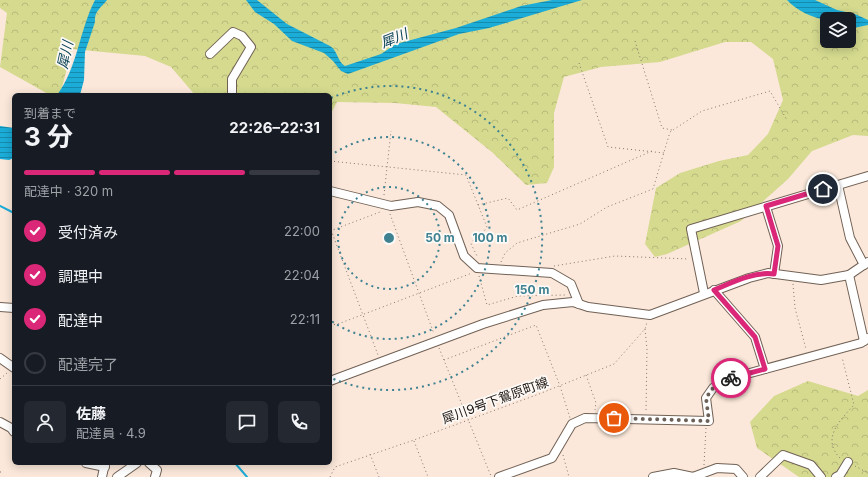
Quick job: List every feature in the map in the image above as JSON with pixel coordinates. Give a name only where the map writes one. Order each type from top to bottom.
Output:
[{"type":"street","points":[[210,54],[233,32],[242,36],[251,47],[232,79],[232,93]]},
{"type":"street","points":[[704,293],[691,229],[868,176]]},
{"type":"street","points":[[332,380],[483,324],[543,305],[572,302],[607,310],[650,314],[704,293],[768,273],[821,280],[848,275],[866,264],[850,238],[838,185]]},
{"type":"street","points":[[332,192],[387,206],[418,202],[438,206],[449,215],[464,256],[477,268],[549,273],[571,284],[579,304]]},
{"type":"street","points":[[766,206],[778,246],[774,274]]},
{"type":"street","points":[[499,477],[552,458],[572,424],[585,418],[646,418],[709,421],[706,398],[713,388],[728,379],[866,340],[848,275]]},
{"type":"street","points":[[714,290],[755,337],[765,369]]},
{"type":"street","points":[[0,307],[12,308]]},
{"type":"street","points":[[0,358],[12,367]]},
{"type":"street","points":[[0,422],[12,429]]},
{"type":"street","points":[[760,477],[783,455],[811,465],[821,477]]},
{"type":"street","points":[[836,477],[840,475],[848,462]]},
{"type":"street","points":[[102,477],[105,465]]},
{"type":"street","points":[[117,477],[134,465]]},
{"type":"street","points":[[151,465],[157,470],[155,477]]},
{"type":"street","points":[[654,477],[674,473],[692,477],[717,468],[736,469],[743,477]]},
{"type":"path","points":[[635,41],[662,128],[673,130]]},
{"type":"path","points":[[579,62],[608,147],[664,153]]},
{"type":"path","points":[[497,270],[505,253],[517,243],[580,224],[607,207],[653,189],[670,132],[702,111],[770,91],[787,120]]},
{"type":"path","points":[[391,130],[387,206],[437,342],[491,477]]},
{"type":"path","points":[[478,205],[508,198],[517,210],[652,151]]},
{"type":"path","points":[[332,161],[466,175],[487,227],[484,232],[474,237],[471,244],[478,258]]},
{"type":"path","points":[[332,230],[387,206]]},
{"type":"path","points":[[332,233],[381,362]]},
{"type":"path","points":[[549,273],[555,264],[616,256],[677,257],[697,260]]},
{"type":"path","points":[[332,325],[338,324],[474,272],[477,268]]},
{"type":"path","points":[[477,268],[487,304],[518,296],[567,295]]},
{"type":"path","points":[[793,277],[795,308],[808,357]]},
{"type":"path","name":"犀川9号下鴛原町線","points":[[330,477],[335,467],[414,440],[560,386],[614,364],[644,329],[650,314]]},
{"type":"path","points":[[444,360],[536,325],[560,386],[572,424]]},
{"type":"path","points":[[644,329],[647,349],[646,418]]},
{"type":"path","points":[[840,348],[854,405],[835,425],[832,443],[835,452],[848,462],[868,473]]},
{"type":"path","points":[[0,379],[12,370]]},
{"type":"path","points":[[586,375],[596,403],[594,418]]},
{"type":"path","points":[[703,474],[706,421]]},
{"type":"path","points":[[414,440],[428,477]]},
{"type":"path","points":[[564,451],[563,459],[569,477]]},
{"type":"path","points":[[370,454],[379,477]]},
{"type":"green space","points":[[0,0],[868,0],[868,136],[853,135],[812,151],[788,179],[741,221],[667,254],[655,257],[645,244],[656,188],[680,173],[719,161],[748,155],[768,134],[783,100],[773,59],[751,42],[725,42],[660,62],[601,67],[564,77],[554,113],[554,167],[547,183],[526,185],[493,153],[436,107],[395,103],[337,102],[332,111],[332,93],[193,93],[171,67],[145,56],[72,49],[61,93],[46,93],[0,67],[7,13],[0,8]]},
{"type":"green space","points":[[808,381],[858,396],[868,390],[868,477],[799,477],[757,448],[750,422],[774,396]]},
{"type":"water","points":[[95,0],[107,0],[98,10],[85,52],[84,80],[81,93],[58,93],[70,73]]},
{"type":"water","points":[[246,0],[257,0],[287,24],[333,48],[342,64],[345,66],[381,54],[396,44],[456,28],[521,6],[552,0],[582,0],[489,28],[459,34],[348,74],[341,71],[324,53],[292,41],[274,24],[255,12]]},
{"type":"water","points":[[787,0],[815,0],[837,10],[846,12],[820,12],[820,19],[811,16]]},
{"type":"water","points":[[856,14],[868,20],[868,25],[856,28]]},
{"type":"water","points":[[0,126],[12,128],[12,159],[0,159]]},
{"type":"waterway","points":[[0,206],[12,212]]},
{"type":"waterway","points":[[237,465],[247,477]]},
{"type":"way so far","points":[[614,418],[709,421],[706,398],[713,388],[731,378]]},
{"type":"route","points":[[731,378],[765,369],[755,337],[714,290],[734,282],[768,273],[774,274],[778,246],[766,206],[823,189]]},
{"type":"water label","name":"犀川","points":[[394,38]]},
{"type":"water label","name":"犀川","points":[[65,55]]}]
